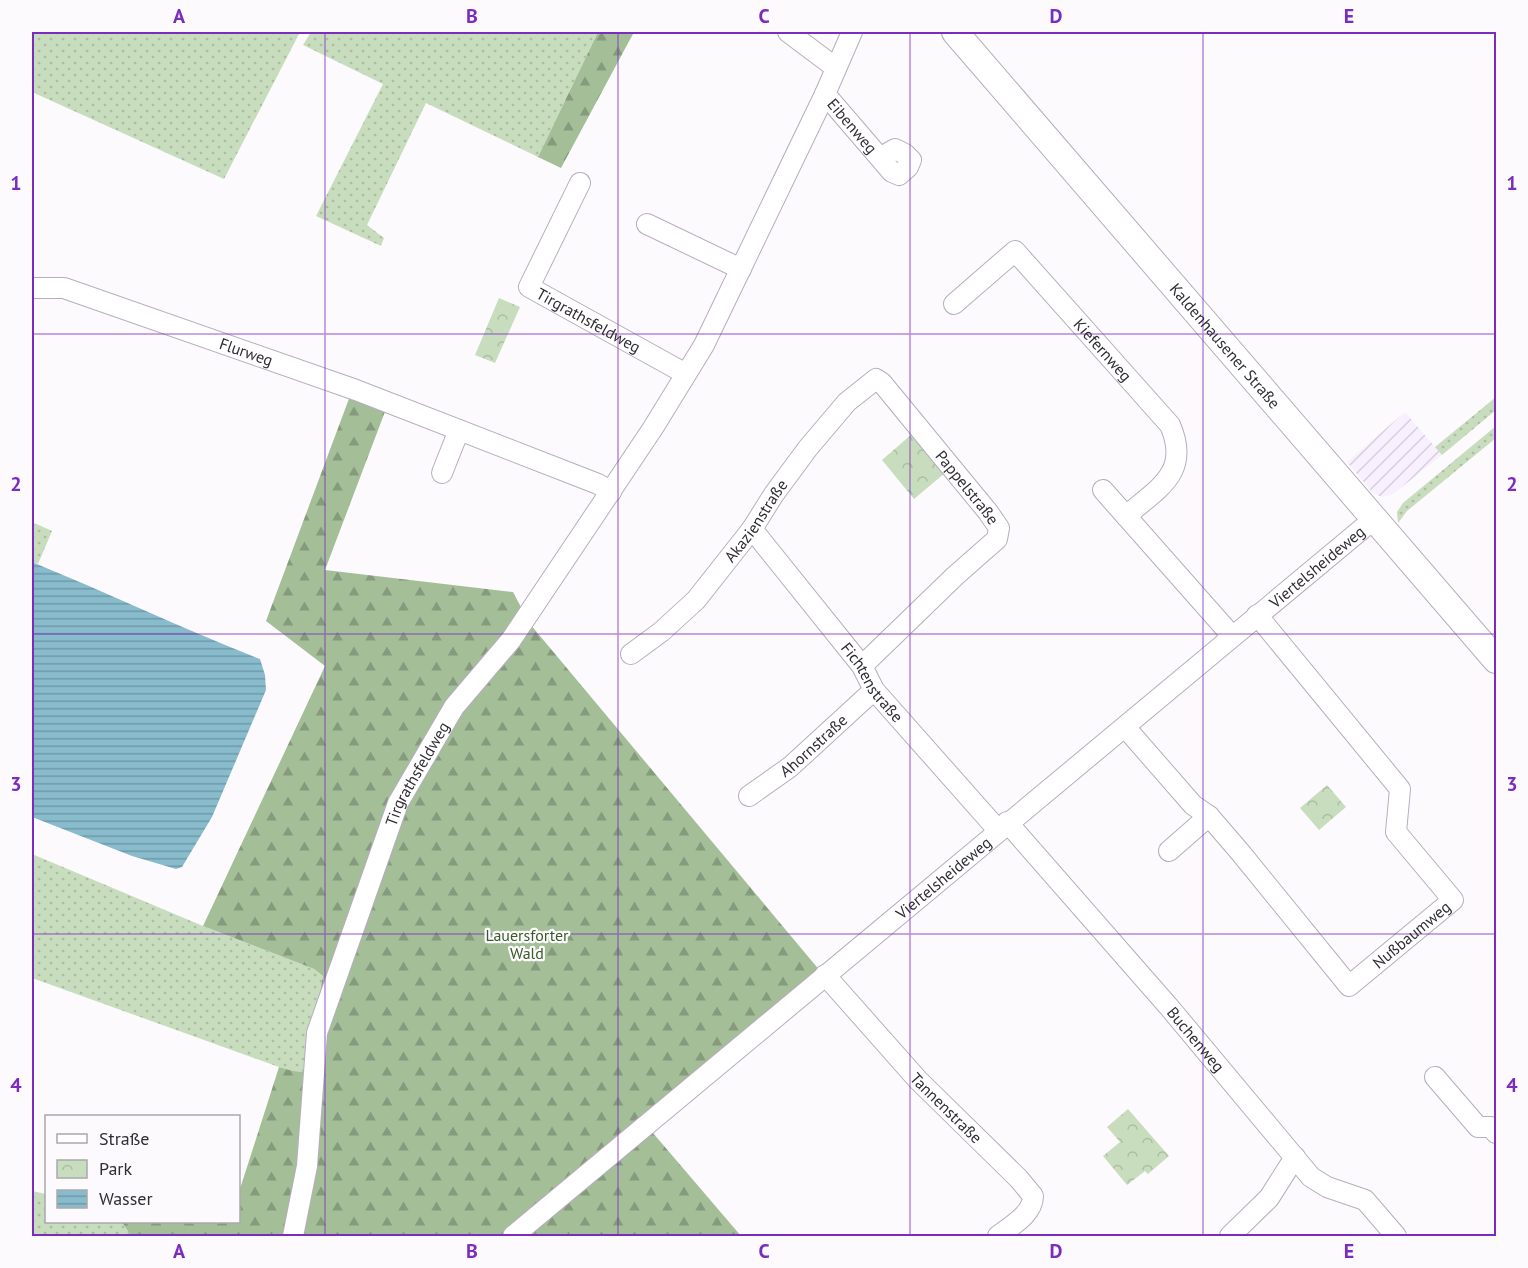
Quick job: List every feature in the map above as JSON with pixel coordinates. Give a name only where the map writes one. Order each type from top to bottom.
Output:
[{"type":"main road","name":"Kaldenhausener Straße","points":[[955,32],[1497,660]]},
{"type":"street","points":[[788,32],[836,68]]},
{"type":"street","name":"Tirgrathsfeldweg","points":[[293,1236],[307,1166],[317,1033],[398,803],[454,707],[511,639],[611,492],[704,345],[825,94],[852,32]]},
{"type":"street","name":"Eibenweg","points":[[825,94],[880,158]]},
{"type":"street","name":"Tirgrathsfeldweg","points":[[580,183],[529,287],[686,374]]},
{"type":"street","points":[[647,224],[741,269]]},
{"type":"street","name":"Kiefernweg","points":[[954,304],[1015,251],[1170,425],[1177,441],[1178,456],[1170,477],[1126,516]]},
{"type":"street","name":"Flurweg","points":[[32,288],[64,288],[356,390],[598,484],[611,492]]},
{"type":"street","name":"Akazienstraße","points":[[631,654],[661,632],[696,600],[752,529],[774,494],[808,448],[847,402],[876,380]]},
{"type":"street","name":"Pappelstraße","points":[[862,666],[955,576],[997,539],[999,528],[882,383],[876,380]]},
{"type":"street","points":[[442,473],[459,430]]},
{"type":"street","points":[[1103,490],[1233,636]]},
{"type":"street","name":"Viertelsheideweg","points":[[513,1236],[1002,826],[1125,727],[1374,519]]},
{"type":"street","name":"Fichtenstraße","points":[[752,529],[862,666],[874,690],[1002,826]]},
{"type":"street","name":"Nußbaumweg","points":[[1125,727],[1193,805],[1209,816],[1349,986],[1453,900],[1396,832],[1400,789],[1257,615]]},
{"type":"street","name":"Ahornstraße","points":[[748,796],[790,766],[874,690]]},
{"type":"street","points":[[1168,851],[1209,816]]},
{"type":"street","name":"Buchenweg","points":[[1002,826],[1168,1007],[1311,1177],[1327,1187],[1365,1200],[1396,1236]]},
{"type":"street","name":"Tannenstraße","points":[[825,975],[918,1080],[1034,1196],[1033,1203],[1027,1212],[998,1236]]},
{"type":"street","points":[[1435,1077],[1479,1127],[1491,1127],[1497,1133]]},
{"type":"street","points":[[1230,1236],[1269,1198],[1295,1158]]},
{"type":"shaded area","points":[[1405,412],[1442,455],[1393,494],[1381,497],[1372,492],[1347,462]]},
{"type":"green space","points":[[32,32],[300,32],[224,179],[32,92]]},
{"type":"green space","points":[[311,32],[598,32],[538,157],[426,103],[367,225],[384,238],[381,246],[316,216],[383,84],[303,45]]},
{"type":"green space","points":[[598,32],[634,32],[561,168],[538,157]]},
{"type":"green space","points":[[499,298],[520,307],[495,363],[475,355]]},
{"type":"green space","name":"Lauersforter Wald","points":[[350,396],[386,409],[325,570],[513,592],[530,624],[821,972],[641,1119],[741,1236],[131,1236],[123,1223],[240,1223],[240,1189],[279,1067],[305,1072],[323,976],[314,969],[203,926],[325,666],[266,621]]},
{"type":"green space","points":[[1496,397],[1496,410],[1442,455],[1435,447]]},
{"type":"green space","points":[[1496,426],[1496,438],[1407,511],[1398,523],[1397,512],[1403,503]]},
{"type":"green space","points":[[912,434],[945,473],[914,499],[882,460]]},
{"type":"green space","points":[[32,522],[52,531],[38,564],[32,562]]},
{"type":"green space","points":[[1327,785],[1346,807],[1319,830],[1300,808]]},
{"type":"green space","points":[[32,854],[203,926],[314,969],[323,976],[305,1072],[279,1067],[32,978]]},
{"type":"green space","points":[[1128,1109],[1169,1156],[1148,1174],[1145,1171],[1127,1185],[1103,1156],[1120,1142],[1107,1127]]},
{"type":"green space","points":[[32,1191],[45,1194],[45,1223],[123,1223],[131,1236],[32,1236]]},
{"type":"water","points":[[32,562],[260,659],[265,675],[266,690],[212,817],[182,867],[176,869],[132,856],[32,817]]}]
